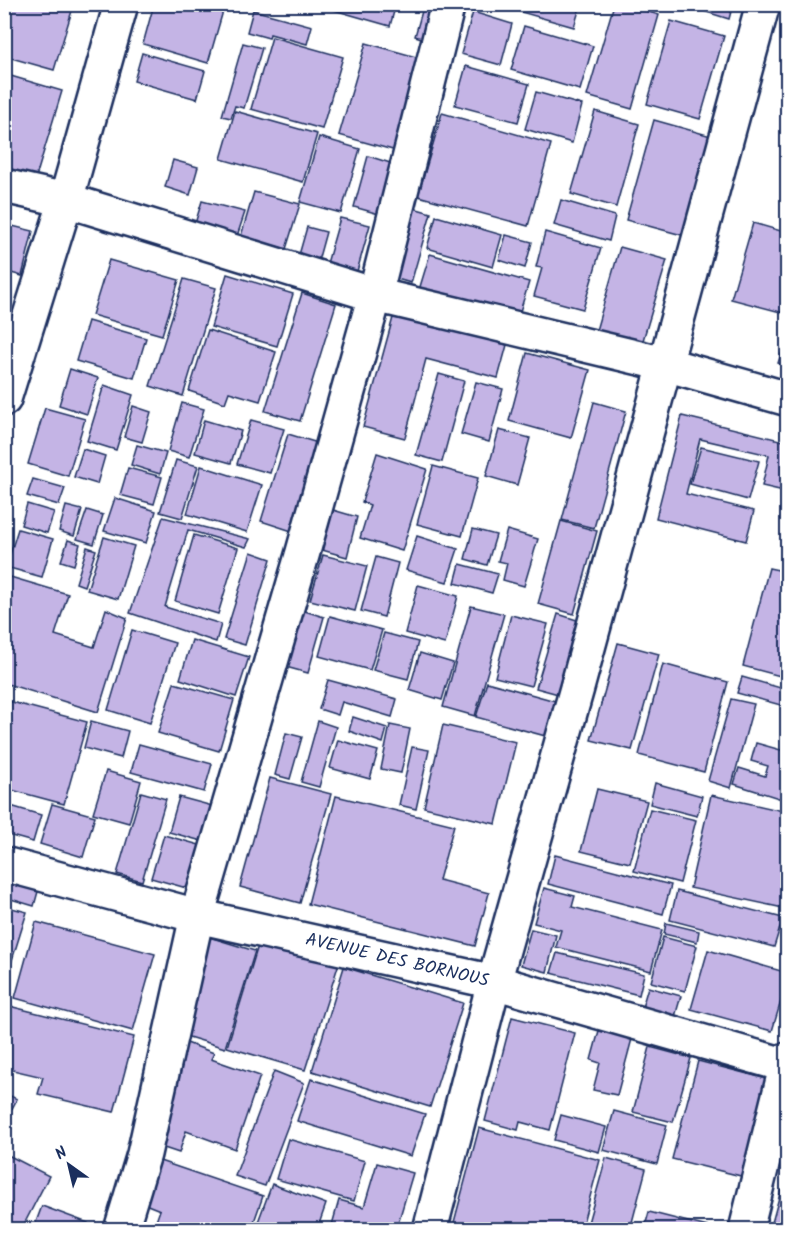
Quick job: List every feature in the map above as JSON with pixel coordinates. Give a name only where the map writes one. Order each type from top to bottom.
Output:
[{"type":"street","points":[[4,399],[66,200],[121,4]]},
{"type":"street","points":[[121,1230],[144,1154],[197,916],[375,295],[448,4]]},
{"type":"street","points":[[430,1230],[494,982],[577,688],[763,4]]},
{"type":"street","points":[[4,186],[66,200],[375,295],[665,364],[788,399]]},
{"type":"street","name":"AVENUE DES BORNOUS","points":[[4,864],[197,916],[494,982],[787,1063]]},
{"type":"street","points":[[746,1230],[787,1063]]},
{"type":"building","points":[[4,4],[74,4],[54,70],[4,56]]},
{"type":"building","points":[[154,4],[225,4],[208,63],[143,44]]},
{"type":"building","points":[[313,4],[396,4],[390,26]]},
{"type":"building","points":[[424,4],[444,4],[434,42],[415,36]]},
{"type":"building","points":[[493,4],[581,4],[574,27]]},
{"type":"building","points":[[614,4],[622,4],[659,15],[632,109],[587,96]]},
{"type":"building","points":[[681,4],[733,4],[729,19]]},
{"type":"building","points":[[253,10],[312,26],[307,44],[270,34],[269,38],[247,32]]},
{"type":"building","points":[[473,12],[512,24],[501,65],[461,54]]},
{"type":"building","points":[[671,21],[724,36],[700,119],[647,104]]},
{"type":"building","points":[[524,26],[593,46],[580,90],[511,70]]},
{"type":"building","points":[[272,37],[343,57],[322,129],[251,109]]},
{"type":"building","points":[[243,43],[262,48],[244,108],[235,106],[231,118],[222,116]]},
{"type":"building","points":[[366,43],[427,60],[400,152],[339,135]]},
{"type":"building","points":[[142,53],[205,71],[197,99],[134,81]]},
{"type":"building","points":[[466,66],[529,84],[518,122],[455,105]]},
{"type":"building","points":[[4,74],[62,91],[33,187],[4,179]]},
{"type":"building","points":[[536,92],[582,105],[572,143],[525,129]]},
{"type":"building","points":[[235,111],[317,134],[303,182],[221,159]]},
{"type":"building","points":[[595,111],[639,124],[616,207],[571,194]]},
{"type":"building","points":[[442,113],[551,144],[528,226],[418,196]]},
{"type":"building","points":[[654,120],[711,136],[682,235],[626,220]]},
{"type":"building","points":[[319,137],[360,149],[341,213],[300,202]]},
{"type":"building","points":[[368,156],[400,166],[386,216],[354,207]]},
{"type":"building","points":[[173,160],[198,167],[190,195],[165,187]]},
{"type":"building","points":[[254,192],[300,204],[286,249],[241,236]]},
{"type":"building","points":[[561,200],[615,216],[609,241],[554,225]]},
{"type":"building","points":[[202,201],[245,212],[236,239],[194,227]]},
{"type":"building","points":[[410,207],[431,213],[411,283],[390,277]]},
{"type":"building","points":[[436,216],[502,235],[493,267],[427,248]]},
{"type":"building","points":[[340,218],[370,225],[354,282],[324,274]]},
{"type":"building","points":[[753,223],[788,233],[788,314],[731,299]]},
{"type":"building","points":[[4,224],[33,231],[22,276],[4,271]]},
{"type":"building","points":[[307,227],[326,232],[318,261],[299,255]]},
{"type":"building","points":[[545,232],[601,248],[583,309],[534,296],[542,268],[536,267]]},
{"type":"building","points":[[506,235],[532,242],[525,268],[499,260]]},
{"type":"building","points":[[620,247],[667,260],[641,347],[595,334]]},
{"type":"building","points":[[430,254],[529,282],[518,318],[419,290]]},
{"type":"building","points":[[109,260],[179,280],[162,335],[92,315]]},
{"type":"building","points":[[227,274],[293,294],[277,346],[211,327]]},
{"type":"building","points":[[184,279],[216,288],[183,396],[150,386]]},
{"type":"building","points":[[4,287],[11,289],[4,314]]},
{"type":"building","points":[[302,293],[336,304],[300,421],[265,411]]},
{"type":"building","points":[[394,314],[507,345],[498,378],[426,359],[405,438],[363,427]]},
{"type":"building","points":[[88,321],[146,338],[134,378],[76,361]]},
{"type":"building","points":[[208,330],[276,352],[260,401],[229,392],[225,403],[189,391]]},
{"type":"building","points":[[788,338],[788,367],[778,363]]},
{"type":"building","points":[[527,353],[590,370],[571,438],[509,421]]},
{"type":"building","points":[[70,369],[98,378],[87,414],[59,405]]},
{"type":"building","points":[[439,374],[464,381],[442,462],[416,455]]},
{"type":"building","points":[[476,382],[503,389],[489,442],[461,434]]},
{"type":"building","points":[[104,385],[133,395],[116,450],[87,441]]},
{"type":"building","points":[[594,402],[626,411],[594,528],[562,520]]},
{"type":"building","points":[[182,403],[204,409],[189,457],[168,451]]},
{"type":"building","points":[[133,406],[151,412],[142,442],[124,437]]},
{"type":"building","points":[[45,408],[85,419],[68,476],[28,464]]},
{"type":"building","points":[[682,416],[788,442],[788,476],[784,491],[762,486],[769,455],[700,439],[686,494],[754,511],[746,541],[656,518]]},
{"type":"building","points":[[204,420],[241,431],[231,463],[195,453]]},
{"type":"building","points":[[251,420],[284,429],[270,473],[237,464]]},
{"type":"building","points":[[499,430],[530,438],[517,485],[486,476]]},
{"type":"building","points":[[288,434],[328,446],[301,534],[261,521]]},
{"type":"building","points":[[137,445],[166,453],[160,474],[131,465]]},
{"type":"building","points":[[701,447],[759,461],[748,500],[690,484]]},
{"type":"building","points":[[83,449],[105,456],[97,484],[74,477]]},
{"type":"building","points":[[377,453],[427,469],[402,551],[360,538],[370,505],[362,502]]},
{"type":"building","points":[[176,460],[198,466],[182,518],[160,512]]},
{"type":"building","points":[[201,466],[262,485],[247,532],[187,514]]},
{"type":"building","points":[[433,466],[478,478],[462,536],[417,524]]},
{"type":"building","points":[[128,468],[162,477],[154,504],[120,495]]},
{"type":"building","points":[[33,479],[65,488],[59,505],[27,496]]},
{"type":"building","points":[[115,498],[156,511],[146,543],[104,531]]},
{"type":"building","points":[[27,504],[54,512],[47,533],[21,525]]},
{"type":"building","points":[[66,506],[82,510],[74,536],[59,531]]},
{"type":"building","points":[[87,510],[103,515],[94,544],[77,539]]},
{"type":"building","points":[[333,510],[357,517],[347,557],[322,550]]},
{"type":"building","points":[[163,517],[250,539],[246,547],[188,530],[165,607],[221,624],[216,642],[130,613]]},
{"type":"building","points":[[561,521],[597,531],[574,614],[538,604]]},
{"type":"building","points":[[18,529],[53,539],[42,577],[6,567]]},
{"type":"building","points":[[473,529],[496,535],[487,565],[465,559]]},
{"type":"building","points":[[507,530],[538,539],[524,586],[503,580],[507,563],[498,561]]},
{"type":"building","points":[[194,535],[238,548],[218,614],[175,601]]},
{"type":"building","points":[[417,536],[458,549],[447,582],[406,570]]},
{"type":"building","points":[[104,537],[134,546],[118,599],[87,590]]},
{"type":"building","points":[[68,540],[80,544],[74,565],[61,561]]},
{"type":"building","points":[[87,547],[96,550],[84,586],[76,583]]},
{"type":"building","points":[[251,552],[271,559],[245,645],[224,639]]},
{"type":"building","points":[[323,555],[367,566],[355,611],[310,600]]},
{"type":"building","points":[[376,557],[398,563],[384,617],[361,611]]},
{"type":"building","points":[[460,564],[498,574],[492,593],[455,583]]},
{"type":"building","points":[[769,568],[788,572],[788,678],[743,666]]},
{"type":"building","points":[[7,576],[68,594],[55,635],[94,647],[106,609],[127,618],[98,712],[4,683],[4,583]]},
{"type":"building","points":[[418,585],[458,596],[445,644],[405,633]]},
{"type":"building","points":[[471,606],[504,614],[475,716],[443,707]]},
{"type":"building","points":[[298,609],[324,617],[308,673],[282,666]]},
{"type":"building","points":[[558,614],[583,622],[562,695],[536,688]]},
{"type":"building","points":[[511,615],[548,624],[531,686],[495,677]]},
{"type":"building","points":[[330,616],[382,630],[370,670],[319,656]]},
{"type":"building","points":[[132,630],[175,643],[150,723],[108,710]]},
{"type":"building","points":[[384,633],[418,642],[408,679],[373,670]]},
{"type":"building","points":[[192,640],[249,657],[236,697],[180,679]]},
{"type":"building","points":[[618,643],[659,654],[632,750],[591,740]]},
{"type":"building","points":[[420,653],[453,663],[442,700],[409,690]]},
{"type":"building","points":[[663,664],[728,682],[704,772],[639,755]]},
{"type":"building","points":[[742,677],[788,690],[788,707],[737,693]]},
{"type":"building","points":[[328,680],[397,699],[392,717],[342,702],[338,715],[319,709]]},
{"type":"building","points":[[487,682],[559,702],[549,737],[476,717]]},
{"type":"building","points":[[174,683],[234,700],[219,751],[158,733]]},
{"type":"building","points":[[731,699],[754,704],[731,788],[708,781]]},
{"type":"building","points":[[4,700],[87,722],[64,804],[4,788]]},
{"type":"building","points":[[353,717],[387,728],[383,743],[349,731]]},
{"type":"building","points":[[91,721],[128,731],[121,758],[84,748]]},
{"type":"building","points":[[318,721],[336,727],[319,787],[301,782]]},
{"type":"building","points":[[390,725],[410,729],[401,773],[381,769]]},
{"type":"building","points":[[443,725],[516,742],[496,824],[424,807]]},
{"type":"building","points":[[286,733],[302,737],[290,779],[275,775]]},
{"type":"building","points":[[338,740],[378,751],[370,779],[330,768]]},
{"type":"building","points":[[756,743],[788,752],[788,791],[785,800],[734,784],[739,768],[765,776],[768,766],[751,761]]},
{"type":"building","points":[[139,744],[212,764],[204,792],[131,772]]},
{"type":"building","points":[[412,747],[429,750],[416,809],[399,805]]},
{"type":"building","points":[[106,771],[141,781],[129,823],[93,813]]},
{"type":"building","points":[[270,778],[331,794],[300,903],[240,887]]},
{"type":"building","points":[[655,783],[702,796],[697,816],[650,804]]},
{"type":"building","points":[[597,789],[647,801],[630,863],[581,851]]},
{"type":"building","points":[[141,792],[166,799],[142,881],[117,874]]},
{"type":"building","points":[[711,795],[788,812],[788,909],[690,888]]},
{"type":"building","points":[[336,796],[454,825],[439,880],[489,893],[475,946],[308,904]]},
{"type":"building","points":[[179,797],[220,808],[209,843],[169,832]]},
{"type":"building","points":[[4,804],[41,815],[33,842],[4,834]]},
{"type":"building","points":[[52,804],[95,816],[83,857],[40,844]]},
{"type":"building","points":[[650,809],[696,820],[680,883],[634,871]]},
{"type":"building","points":[[164,835],[203,846],[190,889],[151,878]]},
{"type":"building","points":[[555,855],[671,885],[663,914],[548,884]]},
{"type":"building","points":[[4,876],[42,877],[34,906],[4,897]]},
{"type":"building","points":[[544,888],[575,896],[572,907],[662,930],[651,971],[556,947],[561,930],[534,923]]},
{"type":"building","points":[[677,891],[783,918],[774,947],[670,920]]},
{"type":"building","points":[[4,906],[27,912],[4,986]]},
{"type":"building","points":[[36,922],[155,954],[133,1031],[15,998]]},
{"type":"building","points":[[666,923],[699,931],[697,942],[664,934]]},
{"type":"building","points":[[531,929],[556,935],[547,972],[521,965]]},
{"type":"building","points":[[209,937],[255,951],[225,1048],[179,1034]]},
{"type":"building","points":[[663,937],[697,946],[685,991],[651,982]]},
{"type":"building","points":[[260,939],[339,963],[305,1070],[227,1047]]},
{"type":"building","points":[[708,950],[788,973],[772,1031],[691,1009]]},
{"type":"building","points":[[557,953],[644,974],[639,995],[551,973]]},
{"type":"building","points":[[344,967],[463,1003],[430,1107],[312,1071]]},
{"type":"building","points":[[648,987],[681,996],[674,1020],[641,1011]]},
{"type":"building","points":[[5,1005],[134,1037],[114,1112],[38,1094],[43,1077],[4,1068]]},
{"type":"building","points":[[512,1017],[575,1033],[550,1130],[520,1122],[518,1130],[485,1121]]},
{"type":"building","points":[[600,1027],[633,1035],[617,1095],[593,1090],[600,1063],[591,1060]]},
{"type":"building","points":[[184,1042],[214,1053],[211,1059],[260,1076],[235,1149],[186,1131],[179,1153],[149,1143]]},
{"type":"building","points":[[650,1047],[691,1058],[673,1122],[633,1112]]},
{"type":"building","points":[[698,1061],[767,1079],[741,1176],[672,1159]]},
{"type":"building","points":[[274,1071],[304,1083],[265,1186],[235,1176]]},
{"type":"building","points":[[311,1079],[425,1114],[411,1156],[297,1121]]},
{"type":"building","points":[[4,1093],[17,1099],[4,1124]]},
{"type":"building","points":[[614,1111],[667,1125],[657,1164],[603,1150]]},
{"type":"building","points":[[561,1115],[606,1127],[599,1152],[554,1140]]},
{"type":"building","points":[[479,1128],[600,1160],[581,1230],[466,1230],[453,1226]]},
{"type":"building","points":[[288,1139],[365,1161],[354,1201],[276,1179]]},
{"type":"building","points":[[4,1153],[49,1176],[21,1230],[4,1230]]},
{"type":"building","points":[[606,1158],[646,1169],[630,1230],[586,1230]]},
{"type":"building","points":[[154,1159],[263,1196],[251,1230],[153,1230],[160,1210],[140,1202]]},
{"type":"building","points":[[377,1163],[413,1173],[396,1230],[348,1230],[332,1225],[339,1200],[364,1207]]},
{"type":"building","points":[[272,1184],[326,1204],[317,1230],[255,1230]]},
{"type":"building","points":[[781,1190],[788,1192],[788,1230],[770,1230]]},
{"type":"building","points":[[42,1206],[88,1223],[86,1230],[33,1230]]},
{"type":"building","points":[[649,1212],[708,1227],[707,1230],[644,1230]]}]
